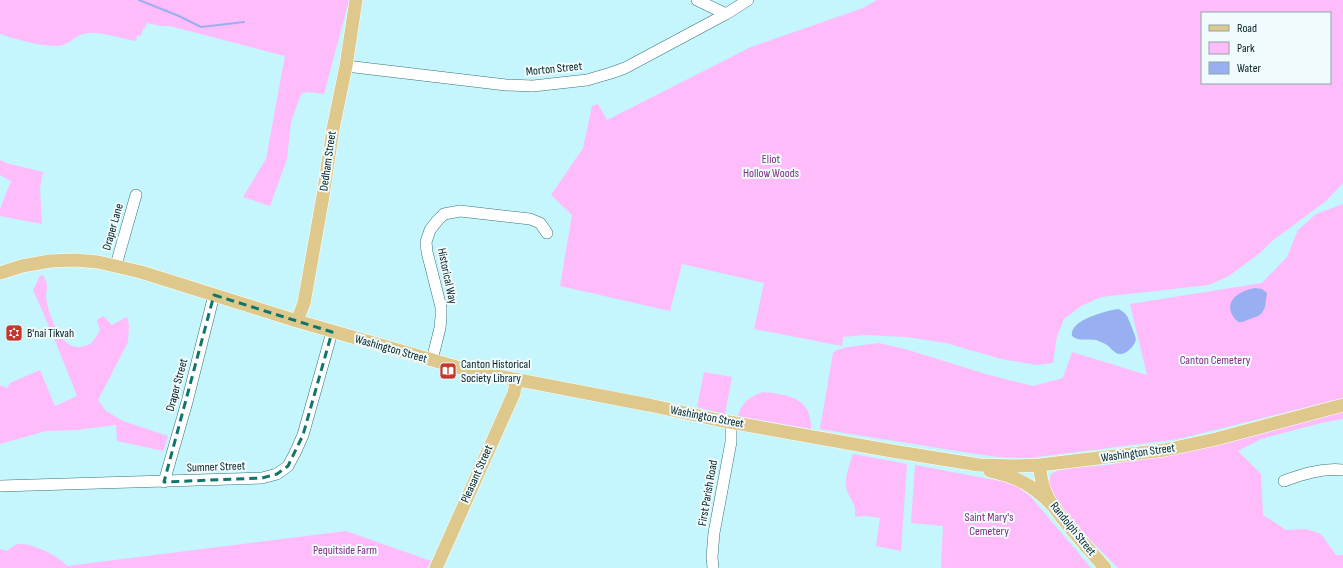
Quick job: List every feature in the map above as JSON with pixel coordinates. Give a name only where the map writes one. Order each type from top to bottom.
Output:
[{"type":"main road","name":"Dedham Street","points":[[297,321],[305,295],[323,196],[333,129],[346,66],[356,0]]},
{"type":"main road","name":"Washington Street","points":[[0,273],[22,266],[50,261],[75,260],[116,265],[332,332],[467,370],[731,422],[978,465],[1035,465],[1166,450],[1216,439],[1343,405]]},
{"type":"main road","name":"Pleasant Street","points":[[436,568],[514,393],[517,379]]},
{"type":"main road","name":"Washington Street","points":[[929,456],[942,462],[1006,475],[1025,483],[1052,505]]},
{"type":"main road","name":"Randolph Street","points":[[1035,465],[1031,479],[1040,494]]},
{"type":"main road","name":"Randolph Street","points":[[1035,465],[1044,491],[1052,505],[1105,568]]},
{"type":"street","points":[[697,0],[726,14]]},
{"type":"street","name":"Morton Street","points":[[346,66],[506,85],[533,86],[587,80],[611,74],[625,68],[726,14],[748,0]]},
{"type":"street","name":"Draper Lane","points":[[116,265],[136,195]]},
{"type":"street","name":"Historical Way","points":[[432,360],[440,328],[441,307],[427,252],[426,242],[430,230],[437,221],[444,214],[460,211],[530,219],[540,223],[547,233]]},
{"type":"street","name":"Draper Street","points":[[164,482],[187,402],[214,295]]},
{"type":"street","name":"Sumner Street","points":[[0,486],[262,478],[278,474],[288,466],[303,435],[332,332]]},
{"type":"street","name":"First Parish Road","points":[[712,568],[714,533],[731,442],[731,422]]},
{"type":"street","points":[[1284,482],[1301,475],[1320,470],[1343,470]]},
{"type":"highlighted area","points":[[214,295],[332,332],[303,435],[288,466],[277,474],[262,478],[164,482]]},
{"type":"green space","points":[[0,0],[349,0],[324,94],[308,92],[301,94],[291,122],[287,159],[270,206],[243,197],[266,159],[285,56],[170,26],[147,23],[141,36],[137,35],[136,41],[99,33],[88,33],[79,35],[63,45],[49,46],[32,43],[0,34]]},
{"type":"green space","name":"Eliot Hollow Woods","points":[[877,0],[1343,0],[1343,183],[1326,201],[1272,241],[1260,253],[1229,276],[1209,285],[1101,297],[1081,306],[1064,319],[1057,336],[1053,363],[1037,365],[1001,359],[946,343],[906,337],[865,335],[843,337],[842,346],[754,329],[764,283],[682,264],[670,311],[560,286],[572,215],[551,195],[583,148],[592,106],[598,104],[607,120],[751,47],[863,8]]},
{"type":"green space","points":[[0,160],[6,163],[43,172],[40,188],[42,224],[0,216],[0,209],[11,181],[0,175]]},
{"type":"green space","name":"Canton Cemetery","points":[[1343,204],[1343,398],[1178,439],[1029,458],[999,457],[976,454],[820,429],[833,353],[837,350],[848,347],[879,343],[905,349],[989,375],[1033,386],[1063,378],[1072,352],[1147,375],[1130,304],[1262,283],[1287,257],[1298,230],[1316,214]]},
{"type":"green space","points":[[43,275],[47,284],[46,296],[52,319],[60,335],[71,345],[82,347],[92,343],[100,330],[97,320],[103,316],[112,325],[127,317],[129,324],[128,342],[98,400],[106,411],[123,421],[168,436],[163,451],[117,441],[116,425],[77,430],[46,431],[0,444],[0,385],[7,388],[10,383],[40,370],[55,406],[77,396],[33,290],[40,276]]},
{"type":"green space","points":[[704,372],[732,377],[725,414],[697,407]]},
{"type":"green space","points":[[763,392],[789,397],[803,404],[810,418],[811,429],[738,416],[744,403],[753,396]]},
{"type":"green space","points":[[1343,412],[1343,419],[1321,423],[1261,439],[1238,451],[1261,474],[1263,515],[1286,530],[1306,529],[1321,534],[1336,555],[1343,555],[1343,568],[1118,568],[1079,529],[1062,507],[1049,484],[1051,474],[1057,471],[1071,468],[1108,465],[1231,441]]},
{"type":"green space","points":[[853,454],[907,464],[901,551],[876,546],[880,518],[866,516],[855,517],[854,504],[846,486],[847,474]]},
{"type":"green space","name":"Saint Mary's Cemetery","points":[[915,465],[1005,482],[1018,487],[1030,496],[1091,568],[941,568],[943,526],[911,523]]},
{"type":"green space","name":"Pequitside Farm","points":[[346,531],[431,561],[427,568],[0,568],[0,549],[7,551],[17,544],[29,545],[44,550],[58,558],[67,566]]},
{"type":"water","points":[[1255,288],[1262,289],[1267,293],[1265,307],[1262,313],[1242,322],[1238,322],[1230,310],[1230,305],[1242,292]]},
{"type":"water","points":[[1118,309],[1127,316],[1136,339],[1130,350],[1127,352],[1119,354],[1099,341],[1078,339],[1072,336],[1076,325],[1082,321],[1097,314]]},
{"type":"waterway","points":[[139,0],[179,16],[201,27],[244,22]]},
{"type":"place","name":"B'nai Tikvah","points":[[14,333]]},
{"type":"place","name":"Canton Historical Society Library","points":[[448,371]]}]
